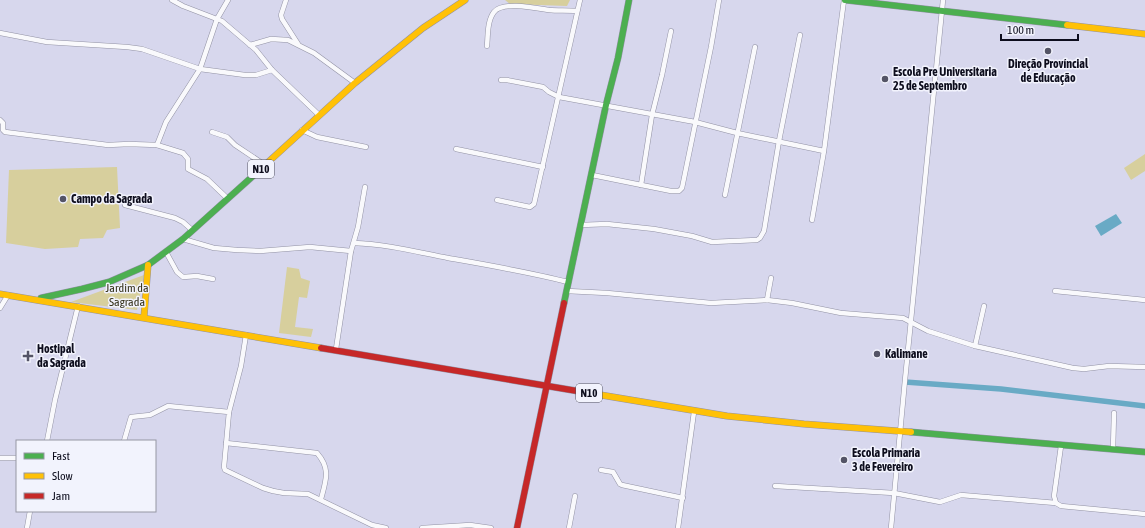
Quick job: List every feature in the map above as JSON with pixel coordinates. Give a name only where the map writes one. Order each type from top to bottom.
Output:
[{"type":"main road","name":"N10","points":[[37,299],[78,291],[113,281],[148,265],[183,239],[302,130],[355,84],[423,28],[465,0]]},
{"type":"main road","points":[[517,528],[606,105],[618,58],[629,0]]},
{"type":"main road","points":[[845,0],[1145,34]]},
{"type":"main road","points":[[144,317],[148,265]]},
{"type":"main road","name":"N10","points":[[0,294],[336,349],[694,412],[796,423],[1145,452]]},
{"type":"street","points":[[172,0],[183,6],[222,21],[256,50],[272,70],[319,115]]},
{"type":"street","points":[[157,145],[166,122],[200,68],[217,19],[228,0]]},
{"type":"street","points":[[286,0],[281,14],[282,19],[298,45]]},
{"type":"street","points":[[496,200],[532,206],[536,198],[580,0]]},
{"type":"street","points":[[592,175],[670,191],[679,190],[682,188],[712,47],[719,0]]},
{"type":"street","points":[[812,220],[824,151],[845,0]]},
{"type":"street","points":[[891,528],[943,0]]},
{"type":"street","points":[[487,46],[491,16],[497,9],[532,6],[549,10],[577,11]]},
{"type":"street","points":[[640,185],[652,115],[671,31]]},
{"type":"street","points":[[0,33],[47,42],[127,47],[142,50],[200,68],[252,76],[272,70]]},
{"type":"street","points":[[581,226],[607,224],[654,229],[692,236],[712,242],[757,240],[760,238],[764,231],[779,141],[800,35]]},
{"type":"street","points":[[250,45],[271,39],[284,39],[314,53],[355,84]]},
{"type":"street","points":[[725,195],[755,46]]},
{"type":"street","points":[[501,80],[543,87],[559,97],[695,122],[737,134],[824,151]]},
{"type":"street","points":[[0,120],[3,123],[4,132],[108,145],[157,145],[183,153],[188,159],[188,169],[207,180],[228,199]]},
{"type":"street","points":[[302,130],[317,137],[366,147]]},
{"type":"street","points":[[212,132],[227,137],[265,165]]},
{"type":"street","points":[[456,149],[542,167]]},
{"type":"street","points":[[336,349],[351,251],[354,243],[365,187]]},
{"type":"street","points":[[125,205],[175,218],[183,222],[192,230]]},
{"type":"street","points":[[183,239],[214,248],[237,250],[260,251],[310,247],[351,251]]},
{"type":"street","points":[[354,243],[371,244],[422,253],[568,282]]},
{"type":"street","points":[[166,252],[177,272],[183,277],[196,276],[213,279]]},
{"type":"street","points":[[767,300],[771,278]]},
{"type":"street","points":[[1055,291],[1145,300]]},
{"type":"street","points":[[567,292],[607,293],[711,303],[767,300],[792,303],[841,313],[903,318],[928,331],[975,346],[1073,368],[1084,369],[1109,366],[1145,367]]},
{"type":"street","points":[[0,308],[8,295]]},
{"type":"street","points":[[47,440],[55,400],[78,306]]},
{"type":"street","points":[[975,346],[984,306]]},
{"type":"street","points":[[246,335],[241,366],[229,412],[224,467],[225,470],[263,488],[273,491],[284,494],[308,494],[372,525],[386,528]]},
{"type":"street","points":[[124,440],[131,417],[150,415],[168,406],[229,412]]},
{"type":"street","points":[[678,528],[694,412]]},
{"type":"street","points":[[1114,413],[1114,449]]},
{"type":"street","points":[[226,443],[317,453],[325,465],[327,472],[321,499]]},
{"type":"street","points":[[1056,503],[1054,496],[1061,446]]},
{"type":"street","points":[[0,458],[16,458]]},
{"type":"street","points":[[601,470],[613,472],[622,485],[683,498]]},
{"type":"street","points":[[775,486],[894,493],[940,502],[961,494],[1056,503],[1061,506],[1145,514]]},
{"type":"street","points":[[569,528],[575,496]]},
{"type":"street","points":[[26,528],[30,512]]},
{"type":"street","points":[[422,528],[470,525],[491,528]]},
{"type":"green space","points":[[505,0],[570,0],[567,6],[510,4]]},
{"type":"green space","points":[[1145,154],[1145,171],[1131,180],[1124,168]]},
{"type":"green space","name":"Campo da Sagrada","points":[[117,167],[120,228],[107,230],[103,238],[80,239],[78,247],[45,249],[6,243],[9,170]]},
{"type":"green space","points":[[287,267],[299,269],[301,278],[310,281],[307,298],[299,297],[295,327],[313,329],[311,337],[279,333]]},
{"type":"green space","name":"Jardim da Sagrada","points":[[144,275],[137,310],[71,302]]},
{"type":"water","points":[[1116,214],[1122,223],[1101,236],[1095,226]]},
{"type":"waterway","points":[[905,382],[1001,389],[1145,406]]},
{"type":"traffic: fast","points":[[564,303],[606,105],[618,58],[629,0]]},
{"type":"traffic: fast","points":[[845,0],[1067,25]]},
{"type":"traffic: fast","points":[[41,298],[109,282],[148,265],[183,239],[254,175]]},
{"type":"traffic: fast","points":[[911,432],[1145,452]]},
{"type":"traffic: slow","points":[[254,175],[355,83],[423,28],[465,0]]},
{"type":"traffic: slow","points":[[1067,25],[1145,34]]},
{"type":"traffic: slow","points":[[144,317],[148,265]]},
{"type":"traffic: slow","points":[[0,294],[321,348]]},
{"type":"traffic: slow","points":[[595,394],[727,416],[804,424],[911,432]]},
{"type":"traffic: jam","points":[[517,528],[564,303]]},
{"type":"traffic: jam","points":[[321,348],[595,394]]},
{"type":"place","name":"Direção Províncial de Educação","points":[[1048,51]]},
{"type":"place","name":"Escola Pre Universitaria 25 de Septembro","points":[[885,79]]},
{"type":"place","name":"Campo da Sagrada","points":[[63,199]]},
{"type":"place","name":"Kalimane","points":[[877,354]]},
{"type":"place","name":"Hostipal da Sagrada","points":[[28,356]]},
{"type":"place","name":"Escola Primaria 3 de Fevereiro","points":[[844,460]]}]
